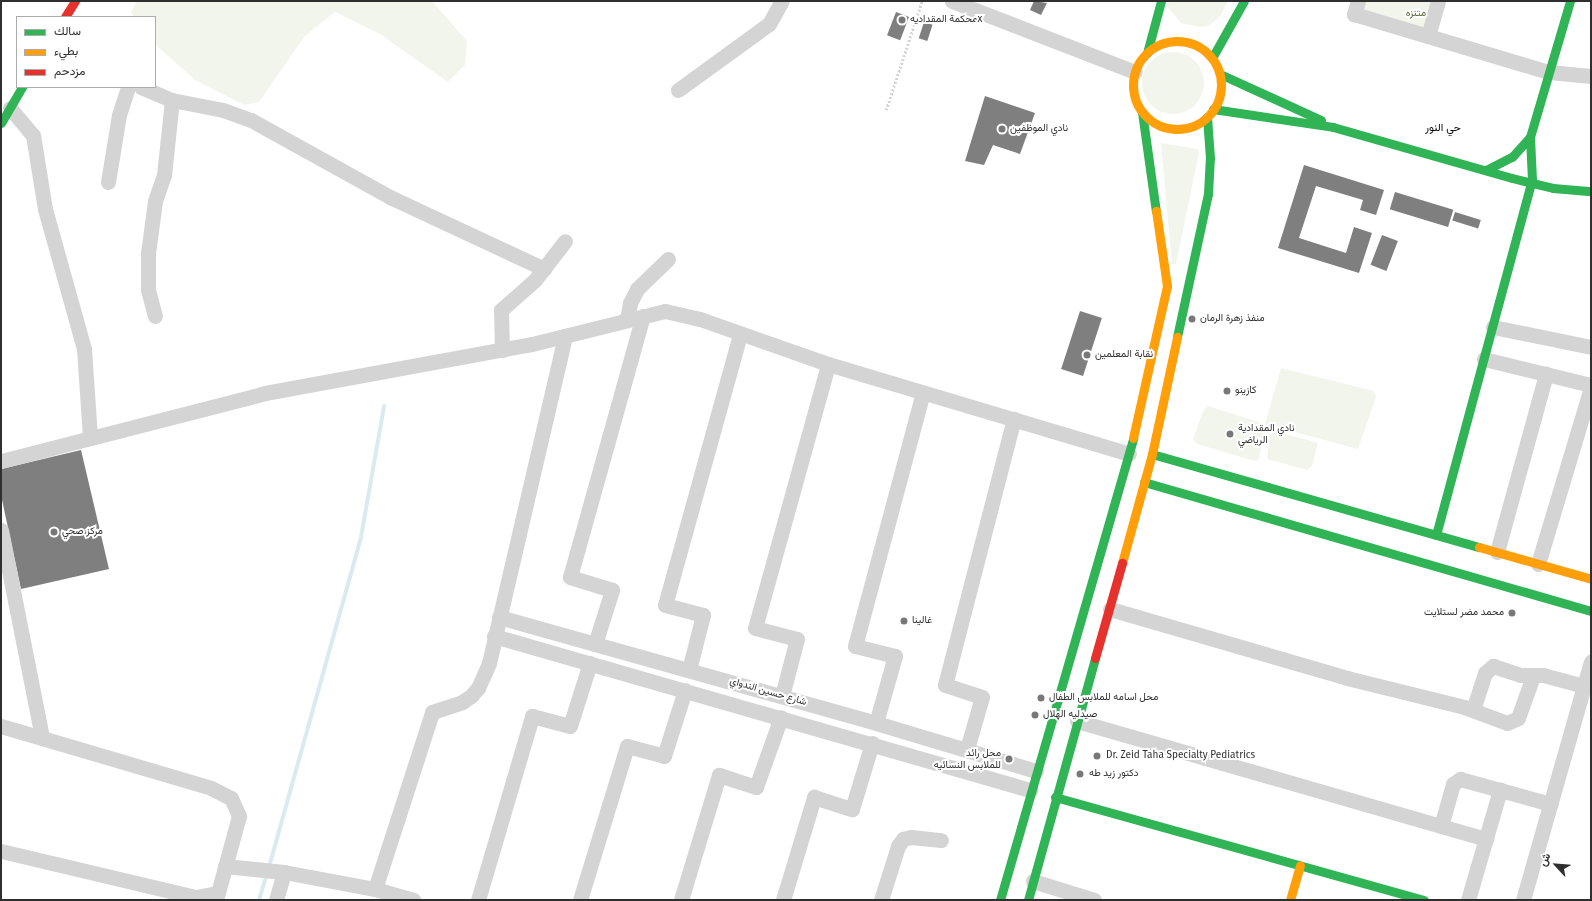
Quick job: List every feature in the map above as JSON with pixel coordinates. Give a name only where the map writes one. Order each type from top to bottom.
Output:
[{"type":"street","points":[[66,16],[75,1]]},
{"type":"street","points":[[678,90],[769,24],[782,1]]},
{"type":"street","points":[[952,1],[1135,72]]},
{"type":"street","points":[[1000,900],[1030,790],[1129,454],[1167,286],[1142,112],[1134,95],[1135,72],[1147,53],[1161,1]]},
{"type":"street","points":[[1212,58],[1244,1]]},
{"type":"street","points":[[1358,1],[1354,14],[1550,72],[1591,76]]},
{"type":"street","points":[[1428,36],[1438,1]]},
{"type":"street","points":[[1436,535],[1532,180],[1530,137],[1570,1]]},
{"type":"street","points":[[1028,900],[1055,797],[1110,609],[1152,454],[1208,194],[1210,113],[1220,93],[1220,74],[1212,58],[1198,46],[1180,41],[1162,43],[1147,53]]},
{"type":"street","points":[[1220,74],[1334,127],[1486,170],[1532,180],[1553,188],[1591,192]]},
{"type":"street","points":[[1,123],[21,88]]},
{"type":"street","points":[[108,182],[119,115],[128,88]]},
{"type":"street","points":[[143,88],[172,100],[223,110],[251,120],[392,198],[544,269]]},
{"type":"street","points":[[155,316],[148,289],[148,253],[155,201],[164,175],[172,100]]},
{"type":"street","points":[[10,108],[33,135],[45,209],[84,349],[90,436]]},
{"type":"street","points":[[1142,112],[1156,124],[1174,129],[1192,126],[1210,113],[1334,127]]},
{"type":"street","points":[[1486,170],[1512,158],[1530,137]]},
{"type":"street","points":[[502,350],[501,310],[518,297],[544,269],[565,241]]},
{"type":"street","points":[[628,319],[630,303],[638,290],[668,259]]},
{"type":"street","points":[[1,461],[90,436],[265,393],[502,350],[665,311],[700,319],[828,364],[1129,454]]},
{"type":"street","points":[[596,644],[612,590],[570,577],[642,316]]},
{"type":"street","points":[[1493,327],[1591,348]]},
{"type":"street","points":[[689,670],[703,615],[665,605],[740,334]]},
{"type":"street","points":[[375,889],[432,712],[462,702],[478,688],[489,663],[494,636],[565,336]]},
{"type":"street","points":[[1484,359],[1591,386],[1538,564]]},
{"type":"street","points":[[782,696],[798,639],[755,628],[828,364]]},
{"type":"street","points":[[1497,552],[1546,374]]},
{"type":"street","points":[[876,723],[895,656],[855,646],[923,393]]},
{"type":"street","points":[[966,749],[982,698],[945,685],[1014,419]]},
{"type":"street","points":[[1152,454],[1591,579]]},
{"type":"street","points":[[1144,482],[1591,611]]},
{"type":"street","points":[[1,530],[42,738]]},
{"type":"street","points":[[1110,609],[1347,678],[1514,722],[1518,718],[1533,676]]},
{"type":"street","name":"شارع حسين الندواي","points":[[499,617],[782,696],[966,749],[1036,771]]},
{"type":"street","name":"شارع حسين الندواي","points":[[494,636],[781,717],[1030,790]]},
{"type":"street","points":[[1523,900],[1591,662]]},
{"type":"street","points":[[478,900],[532,716],[570,726],[590,663]]},
{"type":"street","points":[[1473,710],[1485,673],[1490,667],[1533,676],[1543,675],[1584,686]]},
{"type":"street","points":[[580,900],[627,746],[664,756],[685,690]]},
{"type":"street","points":[[681,900],[719,775],[756,787],[781,717]]},
{"type":"street","points":[[1077,721],[1486,839]]},
{"type":"street","points":[[1,726],[211,788],[231,798],[239,816],[232,866],[216,897],[196,897],[1,851]]},
{"type":"street","points":[[783,900],[814,797],[852,809],[872,744]]},
{"type":"street","points":[[1441,826],[1457,779],[1551,804]]},
{"type":"street","points":[[1468,900],[1500,790]]},
{"type":"street","points":[[1055,797],[1424,900]]},
{"type":"street","points":[[881,900],[898,846],[903,839],[911,837],[941,840]]},
{"type":"street","points":[[1290,900],[1300,865]]},
{"type":"street","points":[[232,866],[277,872],[375,889],[413,900]]},
{"type":"street","points":[[276,900],[277,872]]},
{"type":"street","points":[[1033,882],[1094,900]]},
{"type":"path","points":[[886,110],[922,1]]},
{"type":"green space","points":[[137,1],[432,1],[467,41],[465,65],[448,82],[380,34],[335,12],[304,37],[259,102],[244,105],[195,80],[159,48],[156,44],[156,16],[133,16],[131,12]]},
{"type":"green space","points":[[1167,1],[1228,1],[1219,18],[1208,26],[1199,27],[1181,23],[1167,6]]},
{"type":"green space","name":"متنزه","points":[[1365,1],[1433,1],[1424,30],[1362,10]]},
{"type":"green space","points":[[1167,52],[1179,52],[1195,61],[1202,71],[1204,83],[1202,95],[1195,105],[1179,114],[1167,114],[1156,109],[1147,100],[1142,89],[1142,77],[1147,66],[1156,57]]},
{"type":"green space","points":[[1161,143],[1198,149],[1199,153],[1176,264],[1172,264]]},
{"type":"green space","points":[[1281,368],[1374,391],[1376,397],[1358,449],[1265,424]]},
{"type":"green space","points":[[1208,406],[1265,424],[1259,459],[1255,461],[1197,444],[1193,440],[1203,411]]},
{"type":"green space","points":[[1274,431],[1318,443],[1312,466],[1307,470],[1267,459],[1270,435]]},
{"type":"building","points":[[1034,1],[1047,3],[1041,15],[1030,10]]},
{"type":"building","points":[[896,12],[909,17],[900,40],[887,35]]},
{"type":"building","points":[[924,22],[933,25],[927,41],[919,38]]},
{"type":"building","name":"نادي الموظفين","points":[[985,96],[1035,113],[1020,154],[993,145],[984,165],[965,161]]},
{"type":"building","points":[[1304,165],[1384,190],[1376,215],[1360,210],[1363,200],[1316,186],[1299,238],[1346,253],[1354,227],[1372,233],[1359,273],[1278,248]]},
{"type":"building","points":[[1395,192],[1453,210],[1448,227],[1390,209]]},
{"type":"building","points":[[1455,212],[1481,220],[1478,229],[1452,221]]},
{"type":"building","points":[[1382,235],[1398,241],[1386,271],[1371,265]]},
{"type":"building","points":[[1080,311],[1102,318],[1083,376],[1061,369]]},
{"type":"building","name":"مركز صحي","points":[[81,450],[109,569],[21,589],[1,495],[1,469]]},
{"type":"waterway","points":[[269,867],[361,537],[384,406]]},
{"type":"waterway","points":[[259,900],[267,873]]},
{"type":"traffic: fast","points":[[1147,53],[1161,1]]},
{"type":"traffic: fast","points":[[1212,58],[1244,1]]},
{"type":"traffic: fast","points":[[1436,535],[1532,180],[1530,137],[1570,1]]},
{"type":"traffic: fast","points":[[1220,74],[1321,120]]},
{"type":"traffic: fast","points":[[1,123],[21,88]]},
{"type":"traffic: fast","points":[[1213,109],[1333,127],[1512,178],[1553,188],[1591,191]]},
{"type":"traffic: fast","points":[[1142,112],[1156,211]]},
{"type":"traffic: fast","points":[[1177,337],[1208,194],[1210,158],[1207,117]]},
{"type":"traffic: fast","points":[[1486,170],[1512,157],[1530,137]]},
{"type":"traffic: fast","points":[[1000,900],[1133,438]]},
{"type":"traffic: fast","points":[[1152,454],[1479,547]]},
{"type":"traffic: fast","points":[[1144,482],[1591,611]]},
{"type":"traffic: fast","points":[[1028,900],[1095,658]]},
{"type":"traffic: fast","points":[[1055,797],[1424,900]]},
{"type":"traffic: slow","points":[[1177,41],[1194,45],[1208,54],[1217,68],[1221,85],[1217,102],[1208,116],[1194,125],[1177,129],[1160,125],[1146,116],[1137,102],[1133,85],[1137,68],[1146,54],[1160,45],[1177,41]]},
{"type":"traffic: slow","points":[[1133,438],[1167,286],[1156,211]]},
{"type":"traffic: slow","points":[[1122,563],[1152,454],[1177,337]]},
{"type":"traffic: slow","points":[[1479,547],[1591,579]]},
{"type":"traffic: slow","points":[[1290,900],[1300,865]]},
{"type":"traffic: jam","points":[[66,16],[75,1]]},
{"type":"traffic: jam","points":[[1095,658],[1122,563]]},
{"type":"place","name":"محكمة المقداديهx","points":[[902,20]]},
{"type":"place","name":"نادي الموظفين","points":[[1002,129]]},
{"type":"place","name":"منفذ زهرة الرمان","points":[[1192,319]]},
{"type":"place","name":"نقابة المعلمين","points":[[1087,355]]},
{"type":"place","name":"كازينو","points":[[1227,391]]},
{"type":"place","name":"نادي المقدادية الرياضي","points":[[1230,434]]},
{"type":"place","name":"مركز صحي","points":[[54,532]]},
{"type":"place","name":"محمد مضر لستلايت","points":[[1512,613]]},
{"type":"place","name":"غالينا","points":[[904,621]]},
{"type":"place","name":"محل اسامه للملابس الطفال","points":[[1041,698]]},
{"type":"place","name":"صيدليه الهلال","points":[[1035,715]]},
{"type":"place","name":"Dr. Zeid Taha Specialty Pediatrics","points":[[1097,756]]},
{"type":"place","name":"محل رائد للملابس النسائيه","points":[[1009,759]]},
{"type":"place","name":"دكتور زيد طه","points":[[1080,774]]},
{"type":"district","name":"حي النور","points":[[1443,128]]}]
